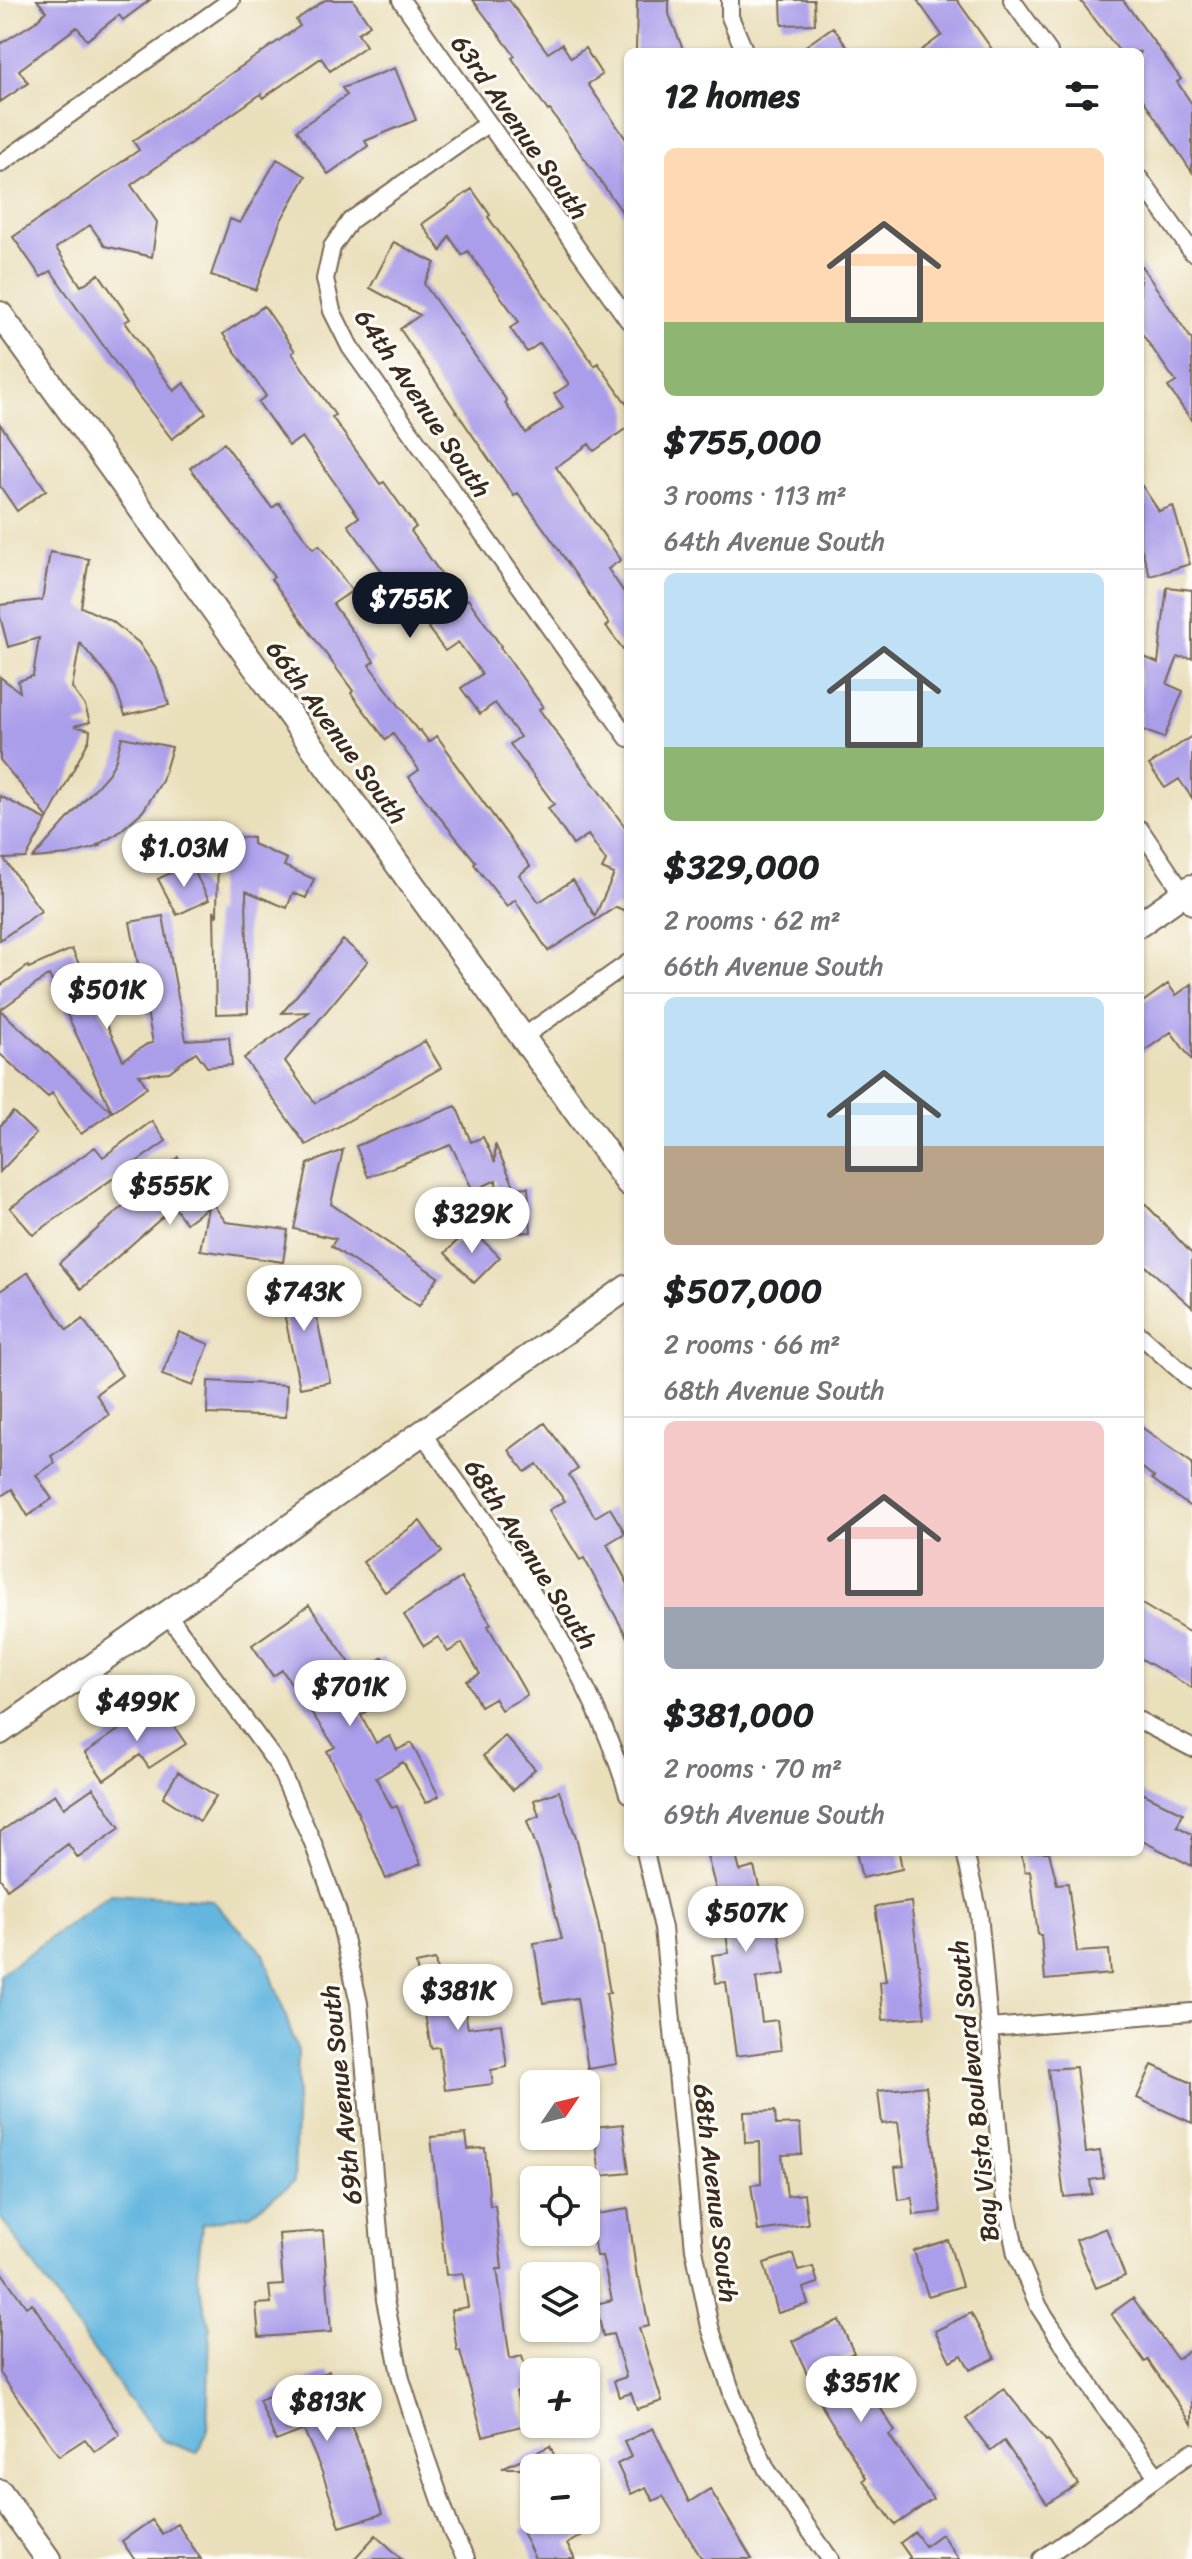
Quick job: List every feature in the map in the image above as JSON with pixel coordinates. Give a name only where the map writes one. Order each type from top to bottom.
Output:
[{"type":"street","points":[[0,164],[231,0]]},
{"type":"street","name":"63rd Avenue South","points":[[401,0],[624,314]]},
{"type":"street","points":[[730,0],[730,17],[743,48]]},
{"type":"street","points":[[1012,0],[1046,48]]},
{"type":"street","name":"64th Avenue South","points":[[487,124],[350,221],[332,247],[325,279],[332,311],[350,347],[624,732]]},
{"type":"street","points":[[1144,185],[1192,252]]},
{"type":"street","name":"66th Avenue South","points":[[0,314],[624,1177]]},
{"type":"street","points":[[1144,834],[1189,895],[1144,922]]},
{"type":"street","points":[[523,1037],[624,966]]},
{"type":"street","points":[[0,1732],[624,1290]]},
{"type":"street","points":[[1144,1339],[1192,1381]]},
{"type":"street","name":"68th Avenue South","points":[[422,1433],[513,1561],[561,1637],[603,1721],[624,1782]]},
{"type":"street","name":"69th Avenue South","points":[[168,1615],[278,1765],[313,1843],[338,1912],[359,2003],[385,2300],[401,2379],[452,2532],[466,2559]]},
{"type":"street","points":[[1144,1723],[1192,1748]]},
{"type":"street","name":"68th Avenue South","points":[[646,1856],[663,1928],[694,2249],[710,2327],[734,2399],[767,2470],[830,2559]]},
{"type":"street","name":"Bay Vista Boulevard South","points":[[966,1856],[979,1913],[1004,2194],[1016,2254],[1039,2307],[1102,2404],[1157,2476]]},
{"type":"street","points":[[989,2028],[1192,2012]]},
{"type":"street","points":[[1042,2559],[1192,2452]]},
{"type":"street","points":[[0,2492],[48,2559]]},
{"type":"water","points":[[111,1894],[212,1900],[264,1954],[298,2052],[294,2182],[250,2214],[202,2224],[197,2276],[210,2328],[207,2433],[197,2453],[163,2441],[125,2395],[0,2217],[0,1974]]},
{"type":"building","points":[[37,0],[150,0],[123,20],[119,15],[87,40],[77,27],[19,70],[28,83],[0,102],[0,44],[35,22],[46,11]]},
{"type":"building","points":[[325,0],[353,0],[370,25],[358,33],[366,46],[330,71],[321,58],[263,98],[261,94],[131,185],[157,222],[152,257],[105,246],[90,225],[56,248],[81,286],[99,274],[130,319],[125,322],[174,391],[184,383],[206,413],[172,439],[51,271],[41,277],[13,237],[139,150],[133,141],[300,26],[296,20]]},
{"type":"building","points":[[473,0],[509,0],[548,53],[562,44],[571,58],[585,48],[602,75],[588,84],[624,136],[624,214],[548,111],[512,58],[515,56]]},
{"type":"building","points":[[637,0],[669,0],[669,14],[682,48],[636,48]]},
{"type":"building","points":[[781,0],[814,0],[815,24],[782,25]]},
{"type":"building","points":[[917,0],[957,0],[991,48],[924,48],[942,35]]},
{"type":"building","points":[[1080,0],[1123,0],[1181,79],[1177,82],[1192,104],[1192,172],[1144,101],[1144,48],[1117,48]]},
{"type":"building","points":[[833,27],[848,48],[803,48]]},
{"type":"building","points":[[395,68],[416,120],[365,141],[368,146],[328,174],[297,130],[347,95],[342,88]]},
{"type":"building","points":[[277,159],[306,176],[280,222],[256,290],[211,275],[230,219],[240,223]]},
{"type":"building","points":[[472,189],[490,215],[488,217],[595,366],[598,363],[624,400],[624,430],[594,451],[589,444],[556,467],[621,560],[608,569],[624,592],[624,651],[552,540],[518,493],[514,496],[400,329],[420,315],[370,288],[394,242],[435,263],[424,284],[526,433],[563,407],[554,394],[569,384],[540,343],[527,352],[510,328],[519,322],[468,251],[462,255],[449,236],[441,251],[422,224]]},
{"type":"building","points":[[1144,270],[1192,340],[1192,421],[1168,387],[1176,382],[1144,337]]},
{"type":"building","points":[[264,306],[335,415],[332,417],[380,484],[384,482],[416,527],[411,531],[462,604],[468,599],[501,646],[543,707],[539,709],[624,826],[624,910],[616,907],[548,951],[515,900],[507,907],[474,864],[476,862],[424,798],[409,777],[419,770],[393,734],[386,740],[271,579],[274,577],[190,468],[224,443],[272,508],[279,503],[313,549],[319,545],[352,591],[333,604],[374,661],[369,665],[418,731],[429,742],[437,736],[530,866],[519,875],[539,902],[573,880],[595,916],[614,874],[602,869],[606,861],[588,835],[573,845],[548,808],[554,804],[510,744],[520,737],[495,703],[480,714],[461,688],[482,674],[458,642],[445,651],[428,628],[433,624],[413,595],[398,606],[378,577],[383,573],[348,525],[359,517],[302,437],[289,446],[258,402],[266,396],[223,334]]},
{"type":"building","points":[[0,424],[46,490],[17,511],[0,486]]},
{"type":"building","points":[[1144,489],[1159,511],[1173,506],[1190,564],[1150,576],[1144,557]]},
{"type":"building","points":[[50,552],[89,559],[81,607],[112,621],[139,643],[158,672],[169,705],[125,715],[109,677],[80,643],[72,688],[85,706],[90,722],[74,726],[90,730],[89,740],[48,818],[0,760],[0,677],[20,692],[18,681],[33,676],[39,638],[8,647],[0,605],[42,600]]},
{"type":"building","points":[[1167,587],[1192,590],[1192,658],[1178,657],[1167,684],[1183,691],[1164,738],[1144,730],[1144,657],[1158,663]]},
{"type":"building","points":[[1192,736],[1192,798],[1179,779],[1165,788],[1149,765]]},
{"type":"building","points":[[122,737],[172,747],[162,781],[143,811],[117,834],[97,845],[100,846],[69,855],[33,858],[108,774]]},
{"type":"building","points":[[0,796],[47,820],[26,858],[4,859],[41,911],[0,940]]},
{"type":"building","points":[[235,837],[253,838],[253,844],[287,859],[284,866],[314,879],[306,898],[293,893],[287,908],[246,891],[248,1013],[216,1014],[214,910],[217,917],[218,844],[235,845]]},
{"type":"building","points":[[190,863],[209,900],[177,915],[158,879]]},
{"type":"building","points":[[163,916],[186,1040],[229,1037],[232,1065],[207,1067],[196,1052],[169,1072],[139,1075],[147,1087],[112,1112],[49,975],[0,1010],[0,986],[28,966],[72,949],[123,1060],[153,1043],[130,922]]},
{"type":"building","points":[[343,940],[368,961],[285,1061],[315,1103],[425,1041],[441,1068],[306,1145],[244,1058],[309,1012],[282,1013]]},
{"type":"building","points":[[1168,984],[1176,995],[1192,984],[1192,1060],[1171,1032],[1144,1051],[1144,1001]]},
{"type":"building","points":[[0,1010],[112,1112],[81,1134],[52,1093],[48,1097],[0,1054]]},
{"type":"building","points":[[456,1106],[471,1142],[483,1137],[495,1162],[495,1144],[515,1188],[528,1187],[531,1232],[499,1234],[496,1180],[473,1191],[451,1145],[368,1177],[356,1146]]},
{"type":"building","points":[[13,1112],[36,1134],[0,1172],[0,1126]]},
{"type":"building","points":[[152,1121],[166,1141],[33,1235],[10,1208],[95,1147],[103,1157]]},
{"type":"building","points":[[343,1150],[331,1204],[438,1277],[419,1306],[331,1246],[336,1239],[294,1229],[308,1164]]},
{"type":"building","points":[[178,1157],[226,1222],[288,1230],[283,1262],[200,1250],[208,1207],[186,1223],[174,1207],[81,1289],[59,1263]]},
{"type":"building","points":[[1144,1202],[1192,1254],[1192,1307],[1144,1265]]},
{"type":"building","points":[[470,1228],[500,1257],[474,1283],[445,1253]]},
{"type":"building","points":[[28,1272],[67,1330],[83,1319],[122,1375],[96,1394],[109,1415],[51,1456],[55,1463],[36,1475],[52,1499],[28,1516],[12,1489],[0,1497],[0,1291]]},
{"type":"building","points":[[309,1279],[330,1382],[300,1388],[278,1285]]},
{"type":"building","points":[[179,1332],[209,1344],[193,1386],[162,1375]]},
{"type":"building","points":[[208,1381],[287,1385],[286,1417],[207,1414]]},
{"type":"building","points":[[545,1423],[578,1469],[569,1475],[595,1517],[610,1508],[624,1531],[607,1544],[624,1576],[624,1632],[584,1558],[580,1560],[549,1510],[565,1501],[537,1464],[525,1472],[509,1450]]},
{"type":"building","points":[[1144,1429],[1192,1463],[1192,1508],[1152,1479],[1154,1477],[1144,1469]]},
{"type":"building","points":[[420,1521],[442,1552],[385,1592],[363,1562]]},
{"type":"building","points":[[461,1578],[491,1624],[488,1626],[527,1695],[501,1710],[494,1698],[480,1706],[467,1681],[480,1674],[462,1643],[448,1652],[438,1637],[424,1646],[404,1615]]},
{"type":"building","points":[[309,1605],[358,1674],[383,1657],[403,1686],[361,1715],[376,1743],[390,1736],[397,1750],[411,1743],[439,1796],[426,1803],[403,1762],[376,1778],[392,1808],[397,1806],[421,1864],[386,1879],[327,1751],[335,1747],[282,1670],[273,1676],[252,1645]]},
{"type":"building","points":[[1144,1605],[1192,1634],[1192,1688],[1144,1660]]},
{"type":"building","points":[[158,1703],[186,1744],[149,1768],[140,1755],[104,1780],[85,1753]]},
{"type":"building","points":[[505,1736],[535,1769],[513,1790],[483,1756]]},
{"type":"building","points":[[178,1772],[216,1796],[200,1821],[163,1797]]},
{"type":"building","points":[[93,1788],[120,1828],[78,1858],[68,1844],[7,1889],[0,1878],[0,1832],[55,1794],[64,1808]]},
{"type":"building","points":[[559,1791],[576,1837],[598,1923],[610,1993],[606,1993],[617,2064],[588,2069],[577,1998],[543,2003],[534,1943],[562,1939],[542,1862],[527,1821],[539,1816],[534,1800]]},
{"type":"building","points":[[1144,1794],[1183,1813],[1177,1826],[1192,1834],[1192,1866],[1144,1842]]},
{"type":"building","points":[[707,1856],[736,1856],[740,1871],[754,1867],[762,1898],[758,1899],[762,1923],[777,1921],[785,1974],[756,1978],[762,2022],[777,2020],[781,2050],[736,2056],[726,1982],[716,1983],[712,1955],[729,1953]]},
{"type":"building","points":[[857,1856],[900,1856],[902,1869],[862,1878]]},
{"type":"building","points":[[1022,1856],[1050,1856],[1057,1884],[1068,1883],[1077,1952],[1109,1950],[1111,1974],[1045,1980],[1030,1871],[1025,1872]]},
{"type":"building","points":[[911,1902],[925,2017],[883,2020],[880,1982],[886,1981],[875,1907]]},
{"type":"building","points":[[435,1960],[438,1976],[457,1972],[468,2028],[501,2024],[507,2067],[491,2070],[493,2084],[445,2090],[439,2047],[431,2048],[416,1964]]},
{"type":"building","points":[[1152,2065],[1192,2083],[1192,2123],[1137,2098]]},
{"type":"building","points":[[1076,2067],[1086,2153],[1100,2151],[1104,2178],[1090,2180],[1092,2194],[1064,2197],[1048,2069]]},
{"type":"building","points":[[926,2086],[941,2212],[914,2215],[912,2198],[899,2200],[895,2167],[904,2166],[898,2122],[882,2124],[878,2091]]},
{"type":"building","points":[[775,2111],[776,2125],[800,2124],[802,2154],[782,2155],[787,2196],[804,2194],[808,2224],[758,2231],[751,2185],[761,2184],[760,2142],[745,2143],[744,2112]]},
{"type":"building","points":[[623,2124],[629,2173],[600,2176],[597,2150],[600,2150],[600,2126]]},
{"type":"building","points":[[466,2134],[468,2149],[485,2148],[490,2206],[495,2205],[502,2269],[497,2269],[510,2359],[522,2356],[523,2358],[520,2358],[520,2391],[516,2392],[520,2426],[483,2436],[460,2351],[457,2351],[451,2310],[468,2307],[463,2273],[446,2275],[431,2137]]},
{"type":"building","points":[[628,2209],[637,2278],[649,2326],[639,2328],[662,2401],[637,2409],[631,2393],[619,2397],[614,2381],[626,2377],[613,2334],[603,2336],[600,2322],[600,2303],[612,2300],[602,2256],[596,2256],[595,2246],[600,2246],[600,2213]]},
{"type":"building","points":[[1106,2228],[1125,2276],[1096,2288],[1076,2240]]},
{"type":"building","points":[[323,2231],[331,2332],[259,2337],[256,2304],[271,2303],[269,2286],[283,2285],[279,2234]]},
{"type":"building","points":[[948,2240],[962,2286],[928,2296],[914,2251]]},
{"type":"building","points":[[793,2254],[798,2271],[813,2267],[818,2283],[803,2288],[808,2304],[778,2313],[764,2263]]},
{"type":"building","points":[[0,2270],[26,2307],[32,2303],[120,2435],[95,2452],[85,2439],[59,2456],[0,2373]]},
{"type":"building","points":[[1133,2298],[1177,2359],[1192,2349],[1192,2424],[1148,2360],[1145,2362],[1111,2314]]},
{"type":"building","points":[[971,2313],[995,2358],[970,2370],[962,2355],[950,2361],[935,2331]]},
{"type":"building","points":[[839,2320],[854,2353],[838,2360],[858,2405],[873,2396],[895,2431],[889,2435],[933,2499],[895,2525],[863,2480],[866,2478],[823,2408],[792,2341]]},
{"type":"building","points":[[329,2371],[360,2447],[382,2514],[340,2527],[304,2430],[276,2441],[259,2400]]},
{"type":"building","points":[[1004,2389],[1048,2440],[1078,2484],[1047,2504],[1004,2441],[991,2451],[966,2419]]},
{"type":"building","points":[[653,2428],[689,2502],[710,2489],[752,2559],[702,2559],[663,2496],[653,2501],[646,2487],[631,2494],[617,2464],[631,2457],[624,2442]]},
{"type":"building","points":[[550,2446],[554,2454],[533,2454]]},
{"type":"building","points":[[520,2460],[520,2468],[502,2468]]},
{"type":"building","points":[[152,2520],[162,2534],[177,2524],[201,2559],[134,2559],[122,2541]]},
{"type":"building","points":[[915,2532],[925,2546],[941,2534],[959,2559],[908,2559],[910,2557],[900,2543]]},
{"type":"building","points":[[523,2534],[582,2535],[567,2544],[575,2559],[535,2559]]},
{"type":"building","points":[[376,2535],[402,2559],[354,2559]]}]
